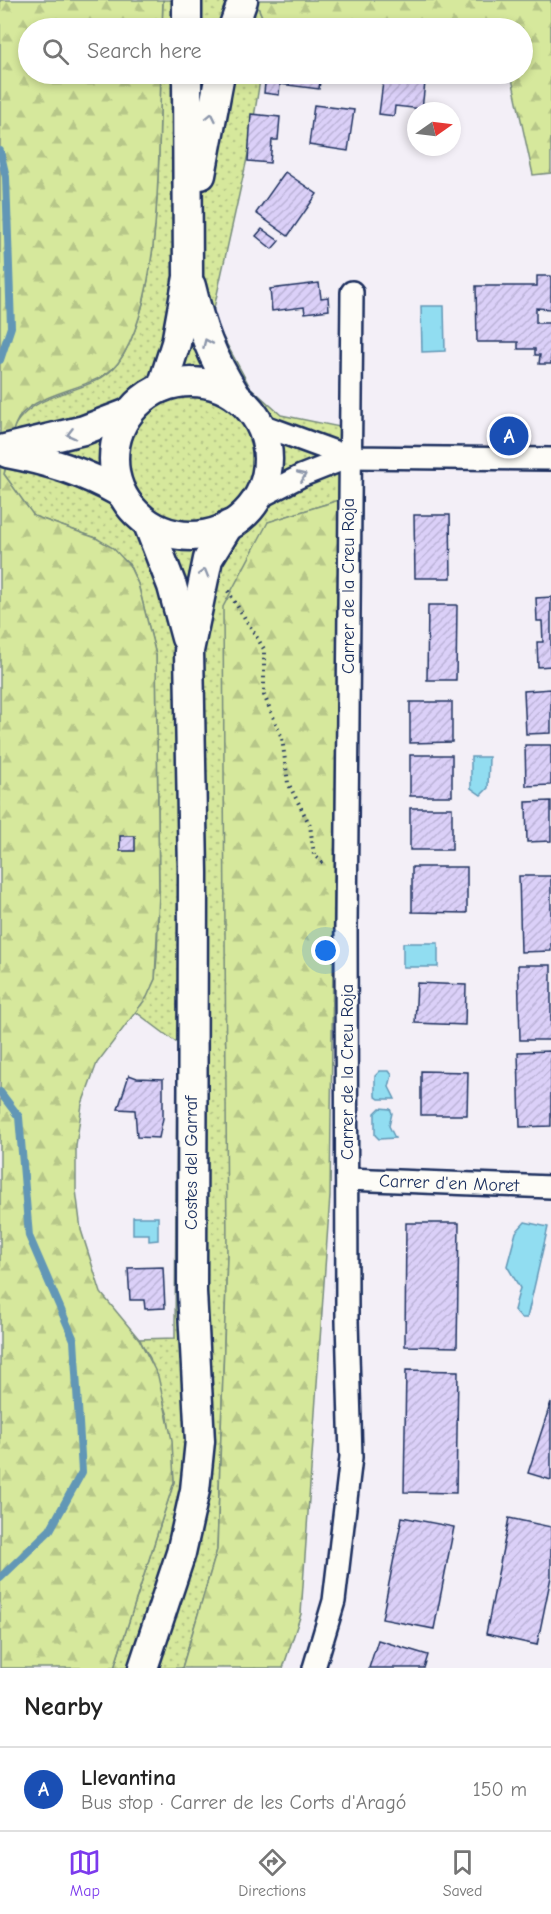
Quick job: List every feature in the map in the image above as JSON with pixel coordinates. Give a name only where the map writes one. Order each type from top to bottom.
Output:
[{"type":"main road","points":[[187,0],[187,18]]},
{"type":"main road","points":[[237,18],[243,0]]},
{"type":"main road","points":[[187,84],[188,267],[202,333],[216,366],[259,424],[265,440],[269,468],[258,498],[229,525],[208,559],[189,651]]},
{"type":"main road","points":[[162,387],[176,343],[218,84]]},
{"type":"main road","points":[[0,451],[84,430],[126,414],[144,398],[162,387],[201,382],[235,394]]},
{"type":"main road","points":[[120,493],[114,450],[126,414]]},
{"type":"main road","points":[[0,451],[52,461],[98,480],[120,493],[129,506],[148,524],[178,536],[197,536],[229,525]]},
{"type":"main road","points":[[148,524],[172,586],[189,651]]},
{"type":"main road","name":"Costes del Garraf","points":[[143,1668],[181,1553],[195,1490],[200,1441],[192,1292],[193,873],[189,651]]},
{"type":"street","name":"Carrer de la Creu Roja","points":[[314,1668],[334,1601],[351,1458],[347,1321],[347,1179],[349,457],[352,292]]},
{"type":"street","points":[[259,424],[349,457],[551,459]]},
{"type":"street","points":[[258,498],[301,476],[349,457]]},
{"type":"street","name":"Carrer d'en Moret","points":[[347,1179],[551,1187]]},
{"type":"path","points":[[227,590],[264,649],[264,695],[282,738],[288,783],[310,825],[314,855],[331,870]]},
{"type":"green space","points":[[0,0],[163,0],[162,18],[18,18],[18,84],[161,84],[158,182],[151,264],[133,336],[118,363],[108,373],[48,398],[22,413],[13,431],[4,474],[34,516],[96,538],[113,548],[129,565],[138,584],[156,655],[159,894],[155,979],[147,997],[97,1063],[82,1104],[76,1146],[76,1190],[81,1230],[101,1293],[139,1339],[158,1376],[172,1440],[174,1482],[114,1668],[0,1668]]},
{"type":"green space","points":[[163,0],[255,0],[263,18],[162,18]]},
{"type":"green space","points":[[255,0],[551,0],[551,173],[533,175],[513,84],[533,84],[533,18],[263,18]]},
{"type":"green space","points":[[161,84],[259,84],[248,154],[212,317],[250,387],[281,415],[340,427],[339,500],[268,522],[227,1256],[217,1550],[182,1668],[114,1668],[174,1482],[168,1416],[150,1358],[139,1339],[175,1338],[177,1043],[136,1012],[155,979],[157,957],[159,894],[156,655],[138,584],[129,564],[96,538],[33,516],[4,474],[14,427],[27,411],[108,373],[118,363],[133,336],[151,264],[158,182]]},
{"type":"green space","points":[[339,500],[330,1196],[301,1614],[283,1668],[182,1668],[217,1550],[227,1256],[223,607],[268,522]]},
{"type":"water","points":[[421,306],[444,306],[445,351],[422,352]]},
{"type":"water","points":[[471,757],[489,757],[488,788],[481,795],[471,788]]},
{"type":"water","points":[[403,943],[438,943],[438,967],[403,967]]},
{"type":"water","points":[[380,1071],[389,1071],[392,1075],[389,1087],[395,1099],[379,1099],[375,1096],[375,1076]]},
{"type":"water","points":[[380,1108],[390,1109],[392,1113],[389,1126],[395,1138],[379,1139],[375,1135],[375,1113]]},
{"type":"water","points":[[133,1217],[158,1217],[158,1240],[149,1241],[149,1234],[133,1234]]},
{"type":"water","points":[[525,1222],[548,1227],[527,1318],[521,1318],[514,1310],[520,1288],[507,1266],[516,1232]]},
{"type":"building","points":[[265,84],[280,84],[279,95],[264,93]]},
{"type":"building","points":[[280,84],[320,84],[319,89]]},
{"type":"building","points":[[383,84],[425,84],[423,102],[407,102],[407,107],[395,106],[394,116],[379,114]]},
{"type":"building","points":[[314,105],[354,110],[348,151],[309,145]]},
{"type":"building","points":[[251,114],[280,117],[278,140],[272,140],[270,163],[248,161]]},
{"type":"building","points":[[285,172],[317,194],[288,236],[256,213]]},
{"type":"building","points":[[262,229],[279,241],[272,249],[256,236]]},
{"type":"building","points":[[537,276],[551,276],[551,309],[536,308],[536,323],[551,323],[551,364],[539,364],[540,355],[535,355],[535,349],[518,349],[518,342],[477,342],[476,286],[537,286]]},
{"type":"building","points":[[319,283],[321,298],[328,297],[329,310],[305,313],[304,307],[272,311],[270,289]]},
{"type":"building","points":[[414,515],[450,515],[451,578],[415,578]]},
{"type":"building","points":[[551,597],[551,666],[538,667],[537,642],[543,642],[542,621],[537,621],[536,598]]},
{"type":"building","points":[[428,605],[457,605],[456,680],[427,680]]},
{"type":"building","points":[[551,689],[551,733],[526,734],[524,691]]},
{"type":"building","points":[[410,702],[452,702],[452,742],[410,743]]},
{"type":"building","points":[[525,745],[551,745],[551,785],[526,786]]},
{"type":"building","points":[[410,755],[452,755],[452,796],[410,796]]},
{"type":"building","points":[[551,801],[551,841],[527,842],[526,802]]},
{"type":"building","points":[[410,808],[452,808],[452,850],[410,850]]},
{"type":"building","points":[[120,836],[135,836],[135,851],[120,851]]},
{"type":"building","points":[[412,867],[467,867],[467,913],[412,912]]},
{"type":"building","points":[[519,876],[551,876],[551,951],[521,952]]},
{"type":"building","points":[[518,965],[551,965],[551,1040],[520,1040]]},
{"type":"building","points":[[417,983],[466,985],[465,1025],[415,1023]]},
{"type":"building","points":[[551,1051],[551,1126],[520,1127],[518,1052]]},
{"type":"building","points":[[421,1071],[468,1072],[467,1115],[421,1115]]},
{"type":"building","points":[[129,1075],[137,1078],[163,1079],[163,1118],[159,1138],[137,1137],[135,1110],[118,1109]]},
{"type":"building","points":[[406,1223],[459,1223],[457,1347],[405,1346]]},
{"type":"building","points":[[163,1267],[165,1308],[145,1309],[144,1300],[130,1300],[128,1268]]},
{"type":"building","points":[[406,1370],[458,1371],[456,1493],[404,1492]]},
{"type":"building","points":[[551,1402],[551,1480],[528,1473]]},
{"type":"building","points":[[402,1517],[454,1527],[434,1629],[382,1619]]},
{"type":"building","points":[[509,1518],[551,1527],[551,1577],[537,1645],[486,1634]]},
{"type":"building","points":[[378,1640],[428,1655],[424,1668],[369,1668]]},
{"type":"waterway","points":[[0,151],[6,177],[11,327],[0,360]]},
{"type":"waterway","points":[[0,1092],[19,1117],[29,1236],[74,1340],[82,1472],[50,1530],[0,1578]]},
{"type":"place","name":"Llevantina","points":[[509,436]]}]
